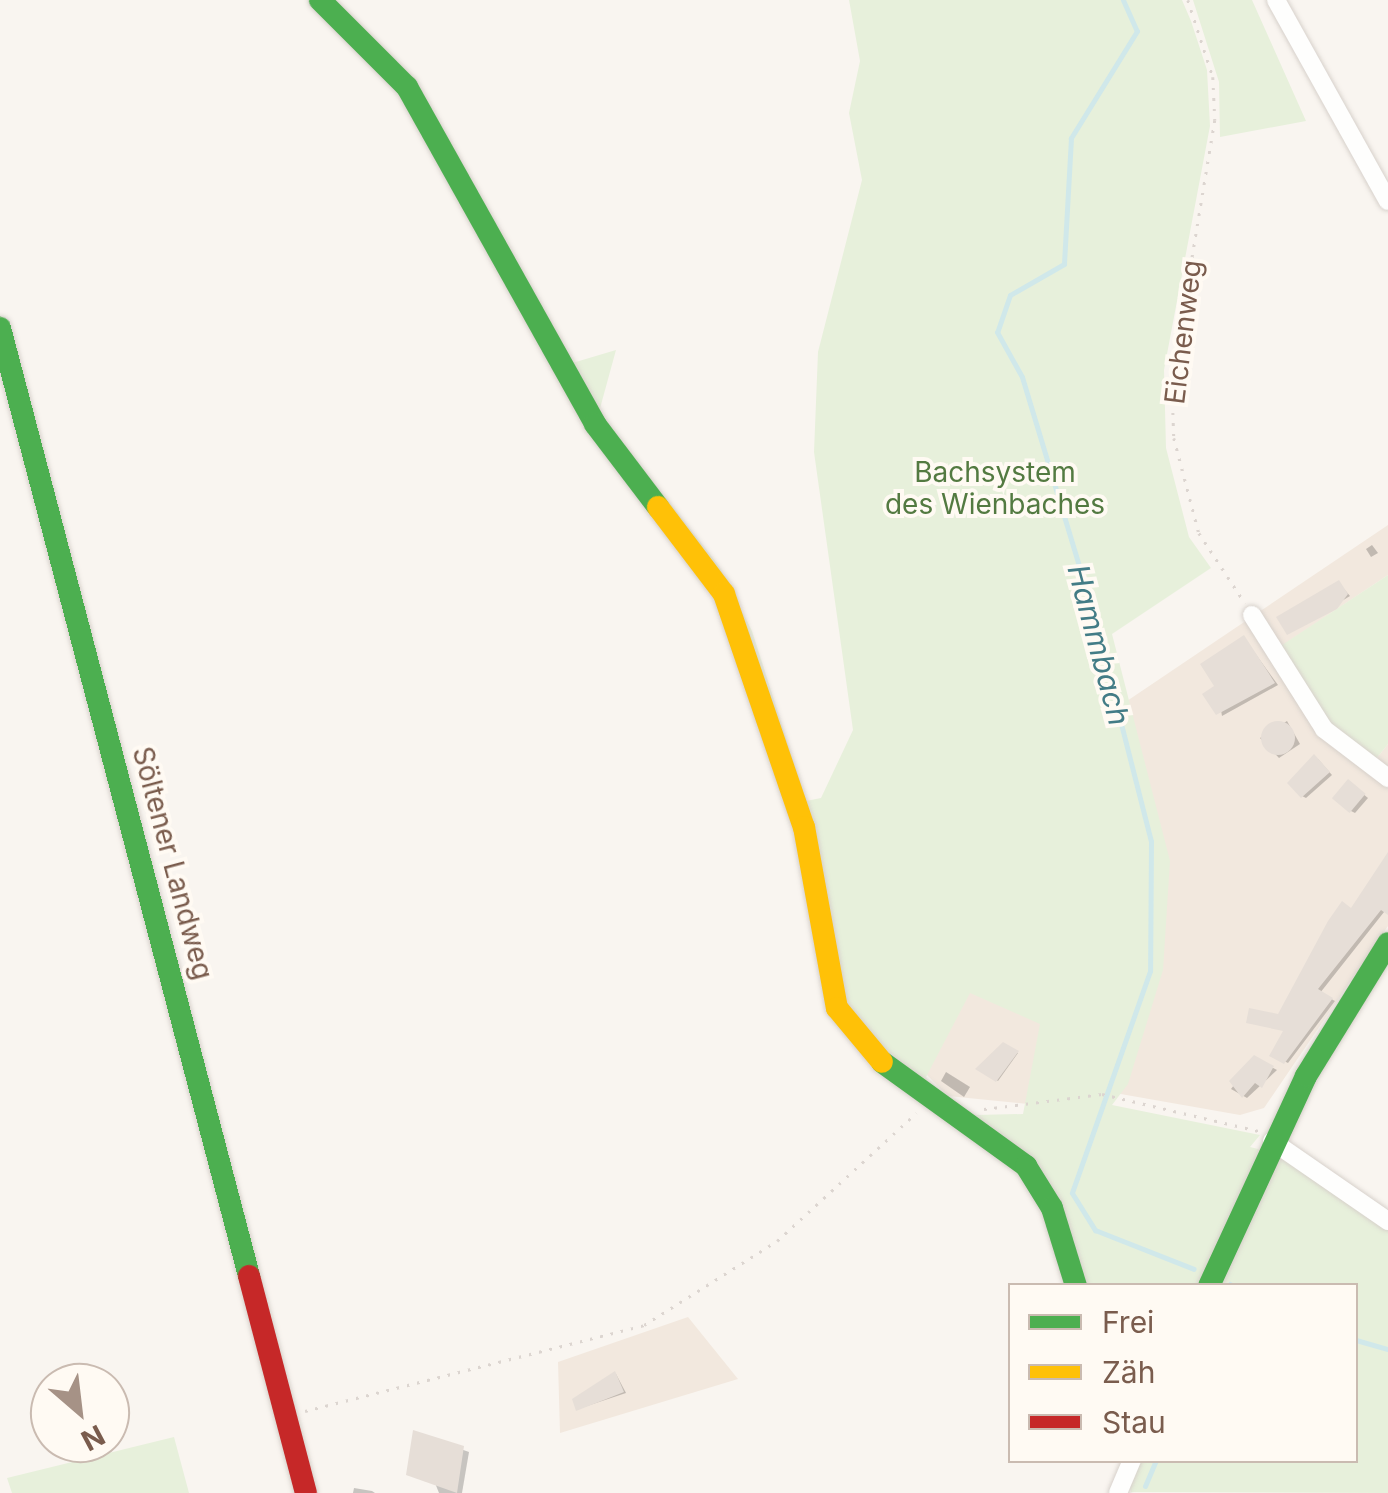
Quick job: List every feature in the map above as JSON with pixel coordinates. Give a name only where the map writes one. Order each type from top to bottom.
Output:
[{"type":"street","points":[[320,0],[407,87],[596,424],[724,594],[808,841],[831,998],[868,1049],[939,1099],[1036,1178],[1075,1283]]},
{"type":"street","points":[[1276,0],[1388,202]]},
{"type":"street","name":"Söltener Landweg","points":[[0,328],[289,1414],[306,1493]]},
{"type":"street","points":[[1252,616],[1324,729],[1388,778]]},
{"type":"street","points":[[1210,1283],[1268,1138],[1388,942]]},
{"type":"street","points":[[1268,1138],[1388,1221]]},
{"type":"path","name":"Eichenweg","points":[[1188,0],[1208,53],[1215,120],[1172,381],[1174,438],[1199,532],[1252,616]]},
{"type":"path","points":[[975,1109],[1102,1094],[1268,1138]]},
{"type":"path","points":[[289,1414],[644,1325],[777,1242],[939,1099]]},
{"type":"shaded area","points":[[1388,525],[1388,575],[1280,647],[1376,759],[1388,744],[1388,926],[1264,1108],[1240,1115],[1115,1093],[1124,703]]},
{"type":"shaded area","points":[[971,990],[1062,1029],[1028,1104],[948,1096],[918,1066]]},
{"type":"shaded area","points":[[688,1317],[738,1379],[560,1433],[558,1362]]},
{"type":"green space","name":"Bachsystem des Wienbaches","points":[[849,0],[1182,0],[1191,21],[1207,70],[1210,126],[1164,370],[1166,448],[1189,537],[1211,568],[1112,634],[1170,861],[1163,970],[1128,1084],[1112,1105],[1260,1135],[1250,1147],[1290,1157],[1388,1226],[1388,1493],[1131,1492],[1124,1463],[1358,1463],[1358,1283],[1078,1283],[1031,1165],[975,1115],[1023,1114],[1040,1024],[970,993],[926,1077],[932,1086],[852,1025],[836,995],[802,803],[742,621],[608,435],[569,364],[616,350],[599,412],[719,566],[752,631],[806,801],[821,798],[853,730],[814,452],[818,352],[862,180],[849,113],[860,61]]},
{"type":"green space","points":[[1193,0],[1252,0],[1306,121],[1220,137],[1219,82]]},
{"type":"green space","points":[[1388,575],[1388,744],[1376,759],[1330,724],[1279,647]]},
{"type":"green space","points":[[174,1437],[189,1493],[12,1493],[7,1478],[68,1463],[130,1463],[130,1448]]},
{"type":"building","points":[[1339,580],[1348,594],[1337,609],[1287,635],[1276,617]]},
{"type":"building","points":[[1244,635],[1275,683],[1216,715],[1202,694],[1214,686],[1200,664]]},
{"type":"building","points":[[1278,721],[1290,726],[1295,738],[1290,750],[1278,755],[1266,750],[1261,738],[1266,726]]},
{"type":"building","points":[[1314,754],[1330,772],[1301,798],[1287,783]]},
{"type":"building","points":[[1348,779],[1366,794],[1350,813],[1332,798]]},
{"type":"building","points":[[1388,852],[1388,915],[1381,910],[1318,989],[1333,998],[1284,1064],[1269,1056],[1283,1031],[1246,1023],[1249,1008],[1278,1014],[1328,921],[1342,901],[1351,908]]},
{"type":"building","points":[[1003,1042],[1019,1051],[996,1082],[975,1069]]},
{"type":"building","points":[[1254,1055],[1274,1066],[1262,1088],[1255,1083],[1242,1098],[1229,1081]]},
{"type":"building","points":[[615,1371],[624,1392],[576,1411],[572,1399]]},
{"type":"building","points":[[413,1430],[464,1446],[457,1493],[406,1475]]},
{"type":"waterway","name":"Hammbach","points":[[1123,0],[1137,31],[1071,138],[1064,264],[1010,295],[997,332],[1022,377],[1091,606],[1151,841],[1150,971],[1072,1193],[1095,1230],[1194,1269]]},
{"type":"waterway","name":"Hammbach","points":[[1358,1341],[1388,1349]]},
{"type":"waterway","points":[[1145,1486],[1155,1463]]},
{"type":"traffic: fast","points":[[320,0],[407,87],[595,424],[658,507]]},
{"type":"traffic: fast","points":[[0,328],[249,1276]]},
{"type":"traffic: fast","points":[[1210,1283],[1306,1076],[1388,943]]},
{"type":"traffic: fast","points":[[882,1062],[1026,1166],[1052,1208],[1075,1283]]},
{"type":"traffic: slow","points":[[658,507],[724,594],[804,827],[837,1008],[882,1062]]},
{"type":"traffic: jam","points":[[249,1276],[306,1493]]}]
